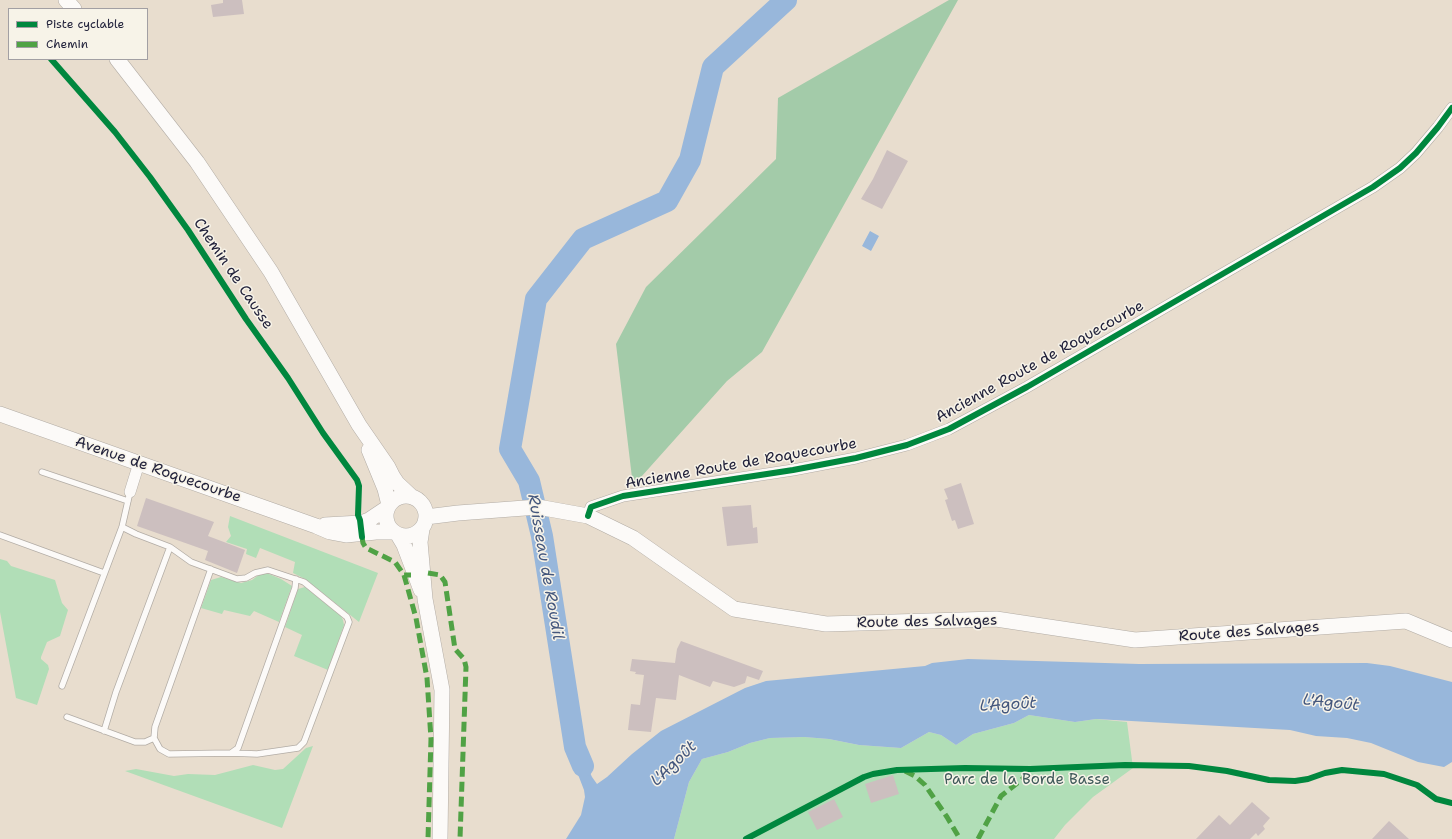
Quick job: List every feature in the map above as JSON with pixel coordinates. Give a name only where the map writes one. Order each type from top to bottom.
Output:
[{"type":"main road","points":[[66,0],[73,8]]},
{"type":"main road","points":[[118,60],[197,162],[271,272],[320,354],[359,425],[388,467],[397,484],[423,505],[424,523],[420,542],[425,599],[442,690],[440,839]]},
{"type":"main road","name":"Avenue de Roquecourbe","points":[[0,414],[330,532],[346,535],[376,532],[396,534]]},
{"type":"main road","points":[[359,425],[383,483],[388,507]]},
{"type":"main road","points":[[412,497],[402,496],[392,501],[385,515],[389,528],[396,534],[404,545],[425,599]]},
{"type":"main road","name":"Avenue de Roquecourbe","points":[[316,526],[361,523],[369,520],[388,507]]},
{"type":"main road","name":"Route des Salvages","points":[[424,523],[458,513],[536,507],[588,516],[633,538],[734,609],[826,624],[996,619],[1135,640],[1406,621],[1452,640]]},
{"type":"main road","points":[[396,534],[411,536],[424,523]]},
{"type":"street","name":"Ancienne Route de Roquecourbe","points":[[588,516],[591,507],[623,496],[793,470],[856,458],[907,445],[949,429],[1040,380],[1389,177],[1416,152],[1452,108]]},
{"type":"street","points":[[129,496],[140,463]]},
{"type":"lane","points":[[42,472],[129,496],[122,527],[62,686]]},
{"type":"lane","points":[[122,527],[170,547],[192,562],[211,569],[237,579],[246,578],[256,573],[268,570],[304,582],[347,617],[348,622],[308,736],[298,748],[257,754],[169,754],[160,749],[154,738],[155,727],[211,569]]},
{"type":"lane","points":[[0,535],[104,573]]},
{"type":"lane","points":[[104,731],[116,692],[170,547]]},
{"type":"lane","points":[[232,753],[238,748],[295,588],[296,579]]},
{"type":"lane","points":[[67,717],[134,742],[144,742],[154,738]]},
{"type":"green space","points":[[949,0],[958,0],[762,352],[727,381],[633,486],[616,344],[646,287],[776,159],[778,98]]},
{"type":"green space","points":[[230,516],[378,573],[359,622],[305,579],[293,573],[295,562],[260,548],[256,558],[246,554],[247,549],[226,542],[231,536],[228,527]]},
{"type":"green space","points":[[0,559],[7,561],[11,566],[55,580],[62,603],[68,610],[60,636],[47,642],[41,657],[41,659],[48,665],[49,669],[37,705],[16,698],[0,612]]},
{"type":"green space","points":[[260,574],[269,574],[292,586],[279,622],[254,611],[250,616],[224,610],[222,614],[201,608],[211,580],[221,577],[241,583],[252,580]]},
{"type":"green space","points":[[305,587],[341,616],[343,620],[344,625],[328,670],[294,656],[302,635],[285,627],[298,589]]},
{"type":"green space","name":"Parc de la Borde Basse","points":[[1029,715],[1075,722],[1096,719],[1127,722],[1133,768],[1093,797],[1065,825],[1054,839],[674,839],[689,782],[702,759],[770,738],[804,737],[829,739],[859,745],[901,748],[929,732],[941,735],[956,745],[973,734],[1014,723]]},
{"type":"green space","points":[[313,746],[282,828],[125,771],[136,769],[174,776],[188,774],[215,775],[253,765],[275,770],[283,769],[306,748]]},
{"type":"water","points":[[870,231],[879,236],[871,251],[862,246]]},
{"type":"water","name":"L'Agoût","points":[[968,659],[1139,664],[1367,663],[1390,666],[1452,682],[1452,762],[1444,767],[1418,762],[1371,743],[1347,738],[1316,736],[1290,730],[1096,719],[1075,722],[1029,715],[1014,723],[973,734],[956,745],[941,735],[929,732],[901,748],[859,745],[829,739],[804,737],[770,738],[750,743],[728,752],[702,759],[689,782],[674,839],[566,839],[581,815],[585,797],[584,790],[569,751],[572,734],[592,777],[597,784],[661,731],[745,688],[766,681],[925,666],[932,663]]},
{"type":"building","points":[[223,0],[242,0],[244,14],[213,17],[211,5],[223,3]]},
{"type":"building","points":[[887,150],[908,161],[882,209],[861,199],[873,179]]},
{"type":"building","points":[[961,483],[974,524],[958,529],[955,520],[952,521],[945,500],[948,499],[944,489]]},
{"type":"building","points":[[146,498],[214,522],[208,536],[245,550],[237,573],[205,560],[208,551],[137,526]]},
{"type":"building","points":[[751,505],[753,528],[757,527],[758,543],[727,546],[722,507]]},
{"type":"building","points":[[681,641],[763,671],[759,680],[747,676],[745,683],[734,687],[713,681],[710,687],[679,675],[676,700],[656,698],[651,732],[628,730],[631,704],[640,705],[644,675],[635,674],[636,672],[630,671],[632,659],[675,663],[677,649]]},
{"type":"building","points":[[893,775],[899,794],[871,803],[865,784]]},
{"type":"building","points":[[834,799],[843,817],[817,830],[808,812]]},
{"type":"building","points":[[1252,802],[1270,818],[1263,826],[1265,829],[1258,836],[1256,833],[1250,839],[1196,839],[1219,815],[1230,825]]},
{"type":"building","points":[[1389,821],[1409,839],[1372,839]]},
{"type":"waterway","name":"Ruisseau de Roudil","points":[[583,766],[575,747],[542,536],[529,481],[510,449],[536,299],[583,239],[667,201],[690,160],[713,67],[786,0]]},
{"type":"marked path","points":[[362,537],[366,548],[395,562],[404,575],[411,575]]},
{"type":"marked path","points":[[428,573],[440,575],[445,582],[455,649],[464,659],[466,667],[460,839]]},
{"type":"marked path","points":[[404,575],[416,618],[427,678],[431,739],[428,839]]},
{"type":"marked path","points":[[978,839],[1001,796],[1030,773],[1030,769]]},
{"type":"marked path","points":[[905,771],[915,776],[925,785],[960,839]]},
{"type":"cycle path","name":"Chemin de Causse","points":[[52,60],[115,132],[150,177],[188,230],[246,319],[288,378],[323,433],[357,480],[359,486],[358,515],[362,537]]},
{"type":"cycle path","points":[[588,516],[591,507],[623,496],[793,470],[856,458],[907,445],[949,429],[1027,387],[1373,187],[1400,168],[1416,153],[1452,108]]},
{"type":"cycle path","points":[[746,839],[864,777],[897,770],[965,768],[1030,769],[1125,765],[1189,766],[1227,771],[1269,780],[1295,781],[1342,770],[1384,774],[1417,785],[1436,799],[1452,803]]}]
